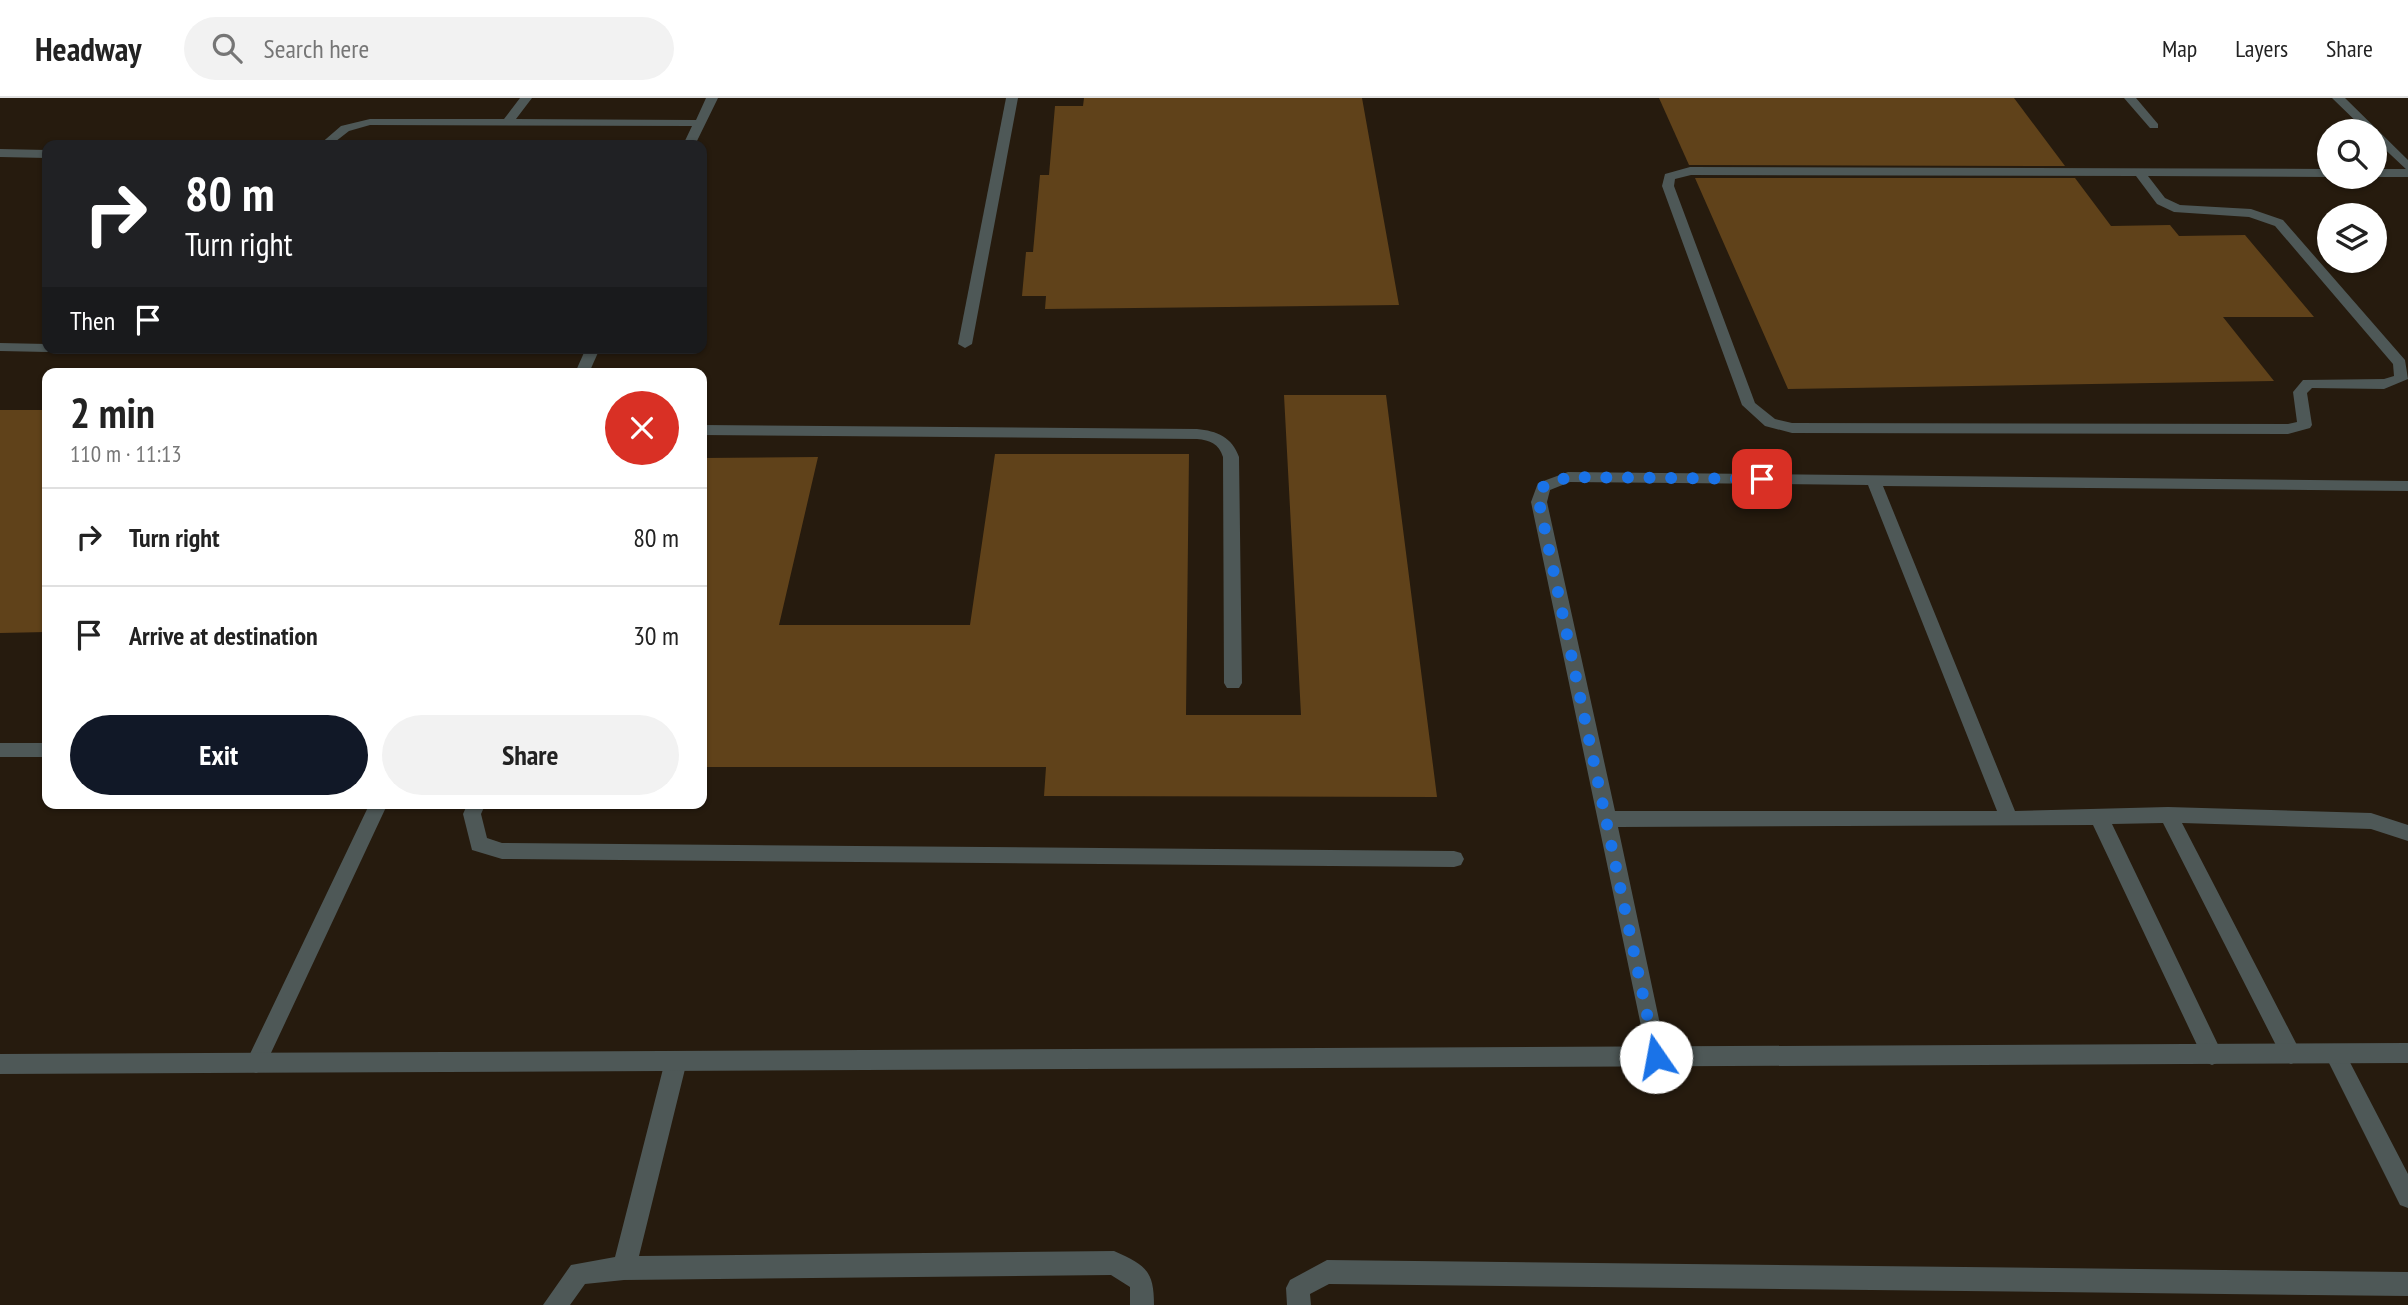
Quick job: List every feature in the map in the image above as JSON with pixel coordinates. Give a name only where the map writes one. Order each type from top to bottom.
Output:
[{"type":"street","points":[[508,122],[526,98]]},
{"type":"street","points":[[692,140],[712,98]]},
{"type":"street","points":[[965,344],[1012,98]]},
{"type":"street","points":[[2130,98],[2154,126]]},
{"type":"street","points":[[2338,98],[2359,119]]},
{"type":"street","points":[[329,140],[348,126],[370,122],[700,123]]},
{"type":"street","points":[[2387,147],[2408,167]]},
{"type":"street","points":[[0,153],[42,154]]},
{"type":"street","points":[[2138,172],[2161,201],[2178,209],[2251,213],[2279,223],[2400,363],[2401,379],[2385,384],[2308,383],[2300,392],[2305,425],[2288,429],[1792,428],[1770,423],[1749,405],[1668,186],[1669,177],[1690,171],[2138,172],[2317,173]]},
{"type":"street","points":[[2387,173],[2408,173]]},
{"type":"street","points":[[0,347],[42,348]]},
{"type":"street","points":[[707,430],[1197,434],[1217,438],[1225,443],[1231,457],[1233,682]]},
{"type":"street","points":[[1656,1057],[1539,502],[1543,487],[1568,477],[2408,486]]},
{"type":"street","points":[[1873,480],[2009,819]]},
{"type":"street","points":[[0,750],[42,750]]},
{"type":"street","points":[[256,1063],[376,809]]},
{"type":"street","points":[[474,809],[472,814],[479,844],[502,851],[1454,859]]},
{"type":"street","points":[[1606,819],[2009,819],[2168,815],[2371,821],[2408,833]]},
{"type":"street","points":[[2168,815],[2291,1054]]},
{"type":"street","points":[[2099,817],[2212,1055]]},
{"type":"street","points":[[0,1064],[2408,1053]]},
{"type":"street","points":[[2335,1054],[2408,1198]]},
{"type":"street","points":[[624,1268],[676,1061]]},
{"type":"street","points":[[555,1305],[579,1273],[624,1268],[1114,1263],[1142,1281],[1142,1305]]},
{"type":"street","points":[[1299,1305],[1298,1288],[1327,1272],[2408,1284]]},
{"type":"building","points":[[1084,98],[1362,98],[1399,305],[1045,309],[1046,296],[1022,296],[1026,252],[1033,252],[1040,175],[1049,175],[1055,106],[1083,106]]},
{"type":"building","points":[[1659,98],[2014,98],[2065,166],[1689,165]]},
{"type":"building","points":[[1695,178],[2075,178],[2111,226],[2170,225],[2179,236],[2245,235],[2314,317],[2223,317],[2274,381],[1788,389]]},
{"type":"building","points":[[1284,395],[1386,395],[1437,797],[1044,796],[1046,767],[707,767],[707,458],[818,457],[779,625],[970,625],[995,454],[1189,454],[1186,715],[1301,715]]},
{"type":"building","points":[[0,410],[42,410],[42,632],[0,633]]},
{"type":"route","points":[[1656,1057],[1539,502],[1543,487],[1568,477],[1762,479]]}]
